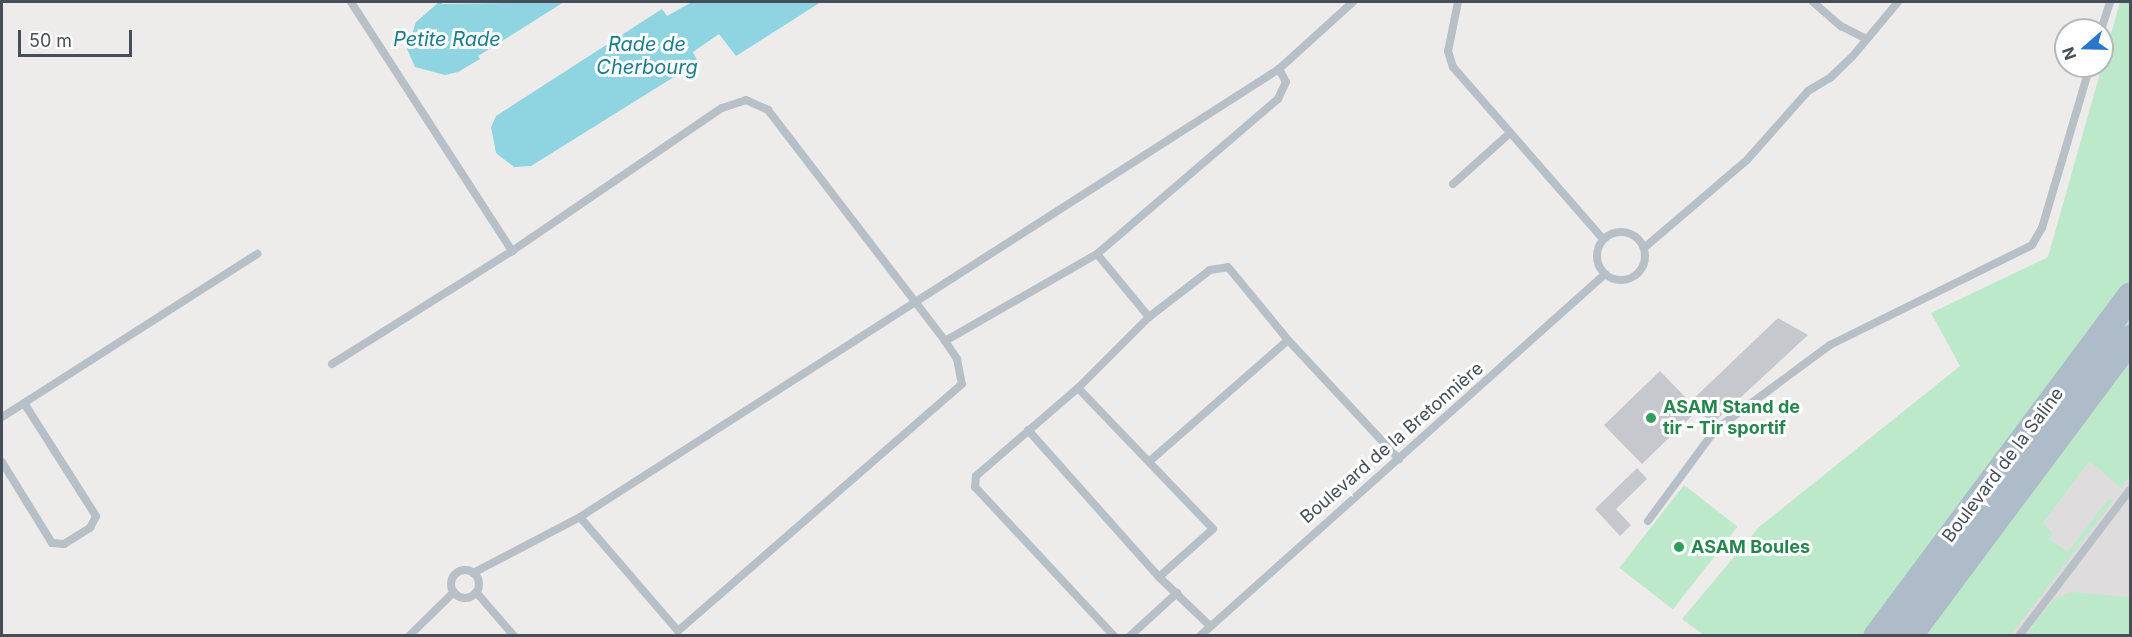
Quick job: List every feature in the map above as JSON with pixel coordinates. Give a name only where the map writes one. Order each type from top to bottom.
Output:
[{"type":"main road","name":"Boulevard de la Saline","points":[[1876,636],[2130,295]]},
{"type":"main road","name":"Boulevard de la Saline","points":[[1908,636],[2130,338]]},
{"type":"lane","points":[[351,2],[512,251]]},
{"type":"lane","points":[[476,592],[465,597],[454,592],[451,584],[456,573],[473,573],[580,517],[1279,69],[1353,2]]},
{"type":"lane","points":[[1458,2],[1448,51],[1453,67],[1603,239]]},
{"type":"lane","points":[[1813,2],[1841,26],[1866,39]]},
{"type":"lane","points":[[1644,248],[1747,160],[1808,91],[1830,78],[1898,2]]},
{"type":"lane","points":[[2105,18],[2110,2]]},
{"type":"lane","points":[[945,341],[1096,254],[1278,99],[1286,82],[1279,69]]},
{"type":"lane","points":[[1648,521],[1715,430],[1830,345],[2032,245],[2042,228],[2086,78]]},
{"type":"lane","points":[[332,364],[512,251],[723,108],[746,100],[768,110],[945,341],[957,359],[962,384],[678,631],[580,517]]},
{"type":"lane","points":[[1453,184],[1510,133]]},
{"type":"lane","points":[[1626,232],[1644,248],[1644,264],[1634,277],[1619,280],[1605,274],[1596,253],[1603,239],[1626,232]]},
{"type":"lane","points":[[2,417],[257,254]]},
{"type":"lane","points":[[1096,254],[1149,317]]},
{"type":"lane","points":[[1114,636],[975,487],[976,476],[1078,388],[1149,317],[1210,270],[1228,267],[1288,340],[1399,459]]},
{"type":"lane","name":"Boulevard de la Bretonnière","points":[[1200,636],[1605,274]]},
{"type":"lane","points":[[1151,460],[1288,340]]},
{"type":"lane","points":[[1078,388],[1151,460],[1213,529],[1159,577]]},
{"type":"lane","points":[[2,462],[52,543],[64,544],[90,528],[96,516],[24,403]]},
{"type":"lane","points":[[1028,430],[1159,577],[1210,626]]},
{"type":"lane","points":[[2019,636],[2130,490]]},
{"type":"lane","points":[[473,573],[478,580],[476,592],[513,636]]},
{"type":"lane","points":[[409,636],[454,592]]},
{"type":"lane","points":[[1130,636],[1177,593]]},
{"type":"shaded area","points":[[2130,408],[2130,635],[1960,636],[2043,523]]},
{"type":"green space","points":[[2120,2],[2130,2],[2130,475],[2121,488],[2090,461],[2043,523],[2053,534],[2049,539],[2068,552],[2109,498],[2113,501],[2011,635],[1705,636],[1682,619],[1759,527],[1960,366],[1931,313],[2048,257],[2099,78],[2114,78],[2114,23]]},
{"type":"green space","name":"ASAM Boules","points":[[1684,485],[1738,527],[1673,610],[1619,568]]},
{"type":"green space","points":[[2071,592],[2130,597],[2130,635],[2026,635],[2053,600]]},
{"type":"water","name":"Rade de Cherbourg","points":[[439,2],[443,4],[564,2],[478,56],[480,59],[458,72],[445,75],[415,67],[407,49],[416,22]]},
{"type":"water","name":"Rade de Cherbourg","points":[[692,2],[821,2],[736,56],[719,34],[693,52],[698,62],[531,166],[514,167],[496,153],[491,127],[496,116],[662,9],[667,16]]},
{"type":"building","points":[[1778,318],[1808,335],[1712,424],[1698,410],[1642,464],[1604,425],[1660,371],[1690,402]]},
{"type":"building","points":[[1637,468],[1647,479],[1616,509],[1631,525],[1620,536],[1595,509]]},
{"type":"place","name":"ASAM Stand de tir - Tir sportif","points":[[1651,418]]},
{"type":"place","name":"ASAM Boules","points":[[1679,547]]},
{"type":"water label","name":"Petite Rade","points":[[447,39]]}]
